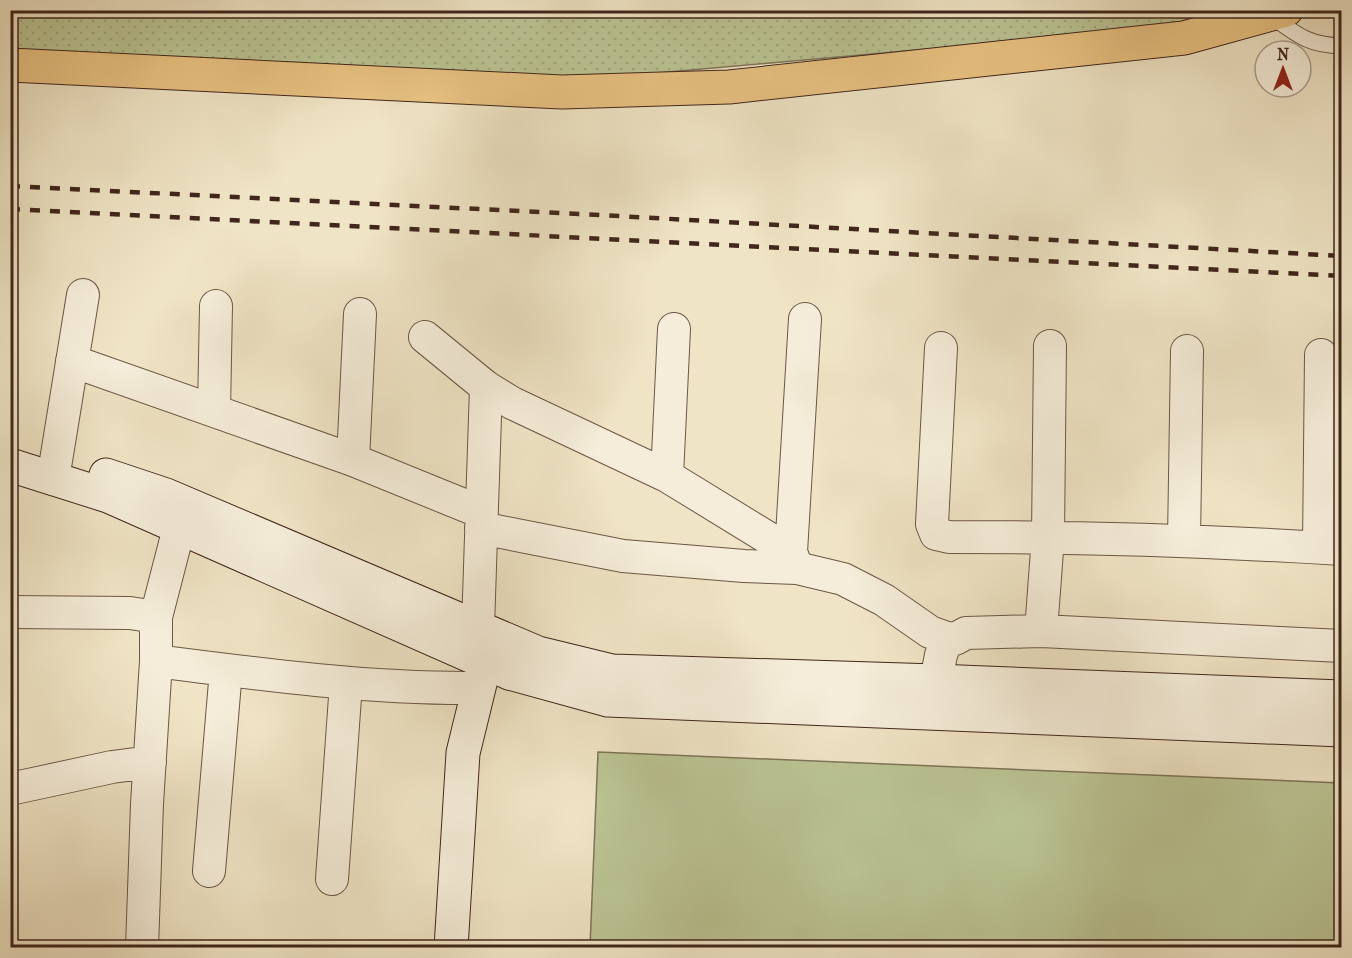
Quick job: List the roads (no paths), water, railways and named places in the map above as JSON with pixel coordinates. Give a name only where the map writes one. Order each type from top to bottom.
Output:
[{"type":"highway","points":[[10,65],[562,92],[729,87],[1184,38],[1279,13]]},
{"type":"street","points":[[55,468],[82,295]]},
{"type":"street","points":[[214,411],[216,306]]},
{"type":"street","points":[[353,460],[360,314]]},
{"type":"street","points":[[794,560],[805,319]]},
{"type":"street","points":[[667,476],[674,329]]},
{"type":"street","points":[[425,337],[486,387],[512,403],[667,476],[794,560],[843,579],[884,600],[930,632],[947,638],[955,639],[966,633],[1041,631],[1341,646]]},
{"type":"street","points":[[1041,631],[1048,537],[1050,346]]},
{"type":"street","points":[[941,348],[932,524],[936,534],[949,537],[1184,540],[1330,548],[1322,355]]},
{"type":"street","points":[[1184,540],[1187,351]]},
{"type":"street","points":[[72,361],[353,460],[481,520],[624,556],[721,564],[794,560]]},
{"type":"street","points":[[467,948],[477,758],[495,655],[481,520],[486,387]]},
{"type":"street","points":[[10,443],[108,496],[179,528],[608,700],[1341,730]]},
{"type":"street","points":[[10,465],[55,468],[166,495],[495,655]]},
{"type":"street","points":[[142,948],[156,661],[156,617],[179,528]]},
{"type":"street","points":[[10,612],[130,613],[156,617]]},
{"type":"street","points":[[936,681],[947,638]]},
{"type":"street","points":[[156,661],[346,683],[420,688],[495,655],[538,653],[612,671],[1341,697]]},
{"type":"street","points":[[451,948],[463,753],[495,655]]},
{"type":"street","points":[[209,871],[226,670]]},
{"type":"street","points":[[332,879],[346,683]]},
{"type":"street","points":[[10,789],[112,767],[150,762]]},
{"type":"lane","points":[[1279,13],[1299,37],[1314,42],[1341,45]]},
{"type":"railway","points":[[10,186],[599,215],[1342,256]]},
{"type":"railway","points":[[10,209],[1342,276]]}]
